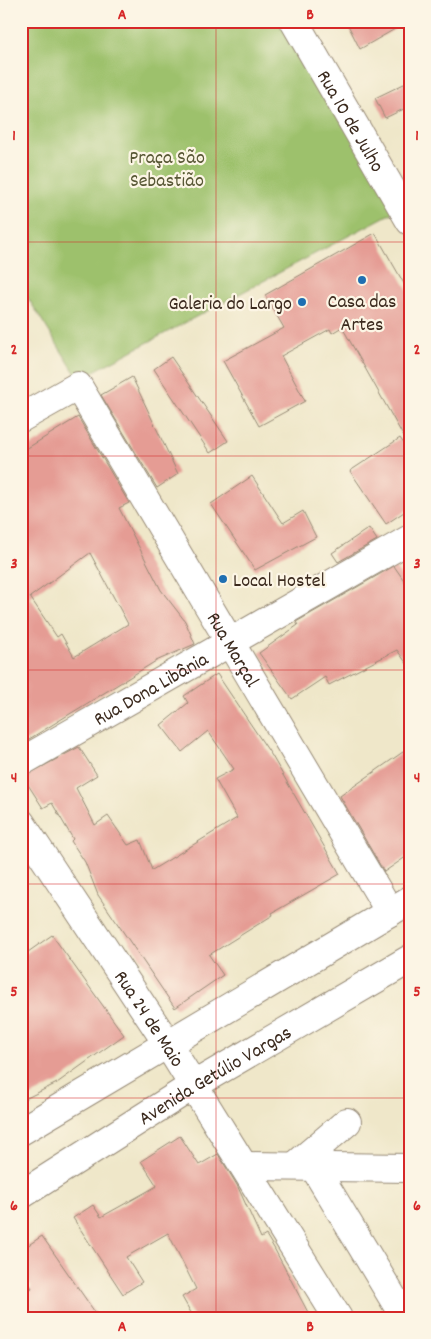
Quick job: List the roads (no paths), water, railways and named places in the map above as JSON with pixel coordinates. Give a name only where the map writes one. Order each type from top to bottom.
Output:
[{"type":"street","name":"Rua 10 de Julho","points":[[294,21],[410,221]]},
{"type":"street","name":"Rua Marçal","points":[[21,418],[78,386],[228,642],[400,906]]},
{"type":"street","name":"Rua Dona Libânia","points":[[21,762],[410,539]]},
{"type":"street","name":"Rua 24 de Maio","points":[[21,823],[194,1085],[338,1318]]},
{"type":"street","points":[[21,1131],[400,906]]},
{"type":"street","name":"Avenida Getúlio Vargas","points":[[21,1195],[194,1085],[410,959]]},
{"type":"street","points":[[304,1167],[347,1122]]},
{"type":"street","points":[[244,1166],[410,1168]]},
{"type":"street","points":[[304,1167],[405,1318]]},
{"type":"place","name":"Casa das Artes","points":[[362,280]]},
{"type":"place","name":"Galeria do Largo","points":[[302,302]]},
{"type":"place","name":"Local Hostel","points":[[223,579]]},
{"type":"park label","name":"Praça São Sebastião","points":[[167,168]]}]
